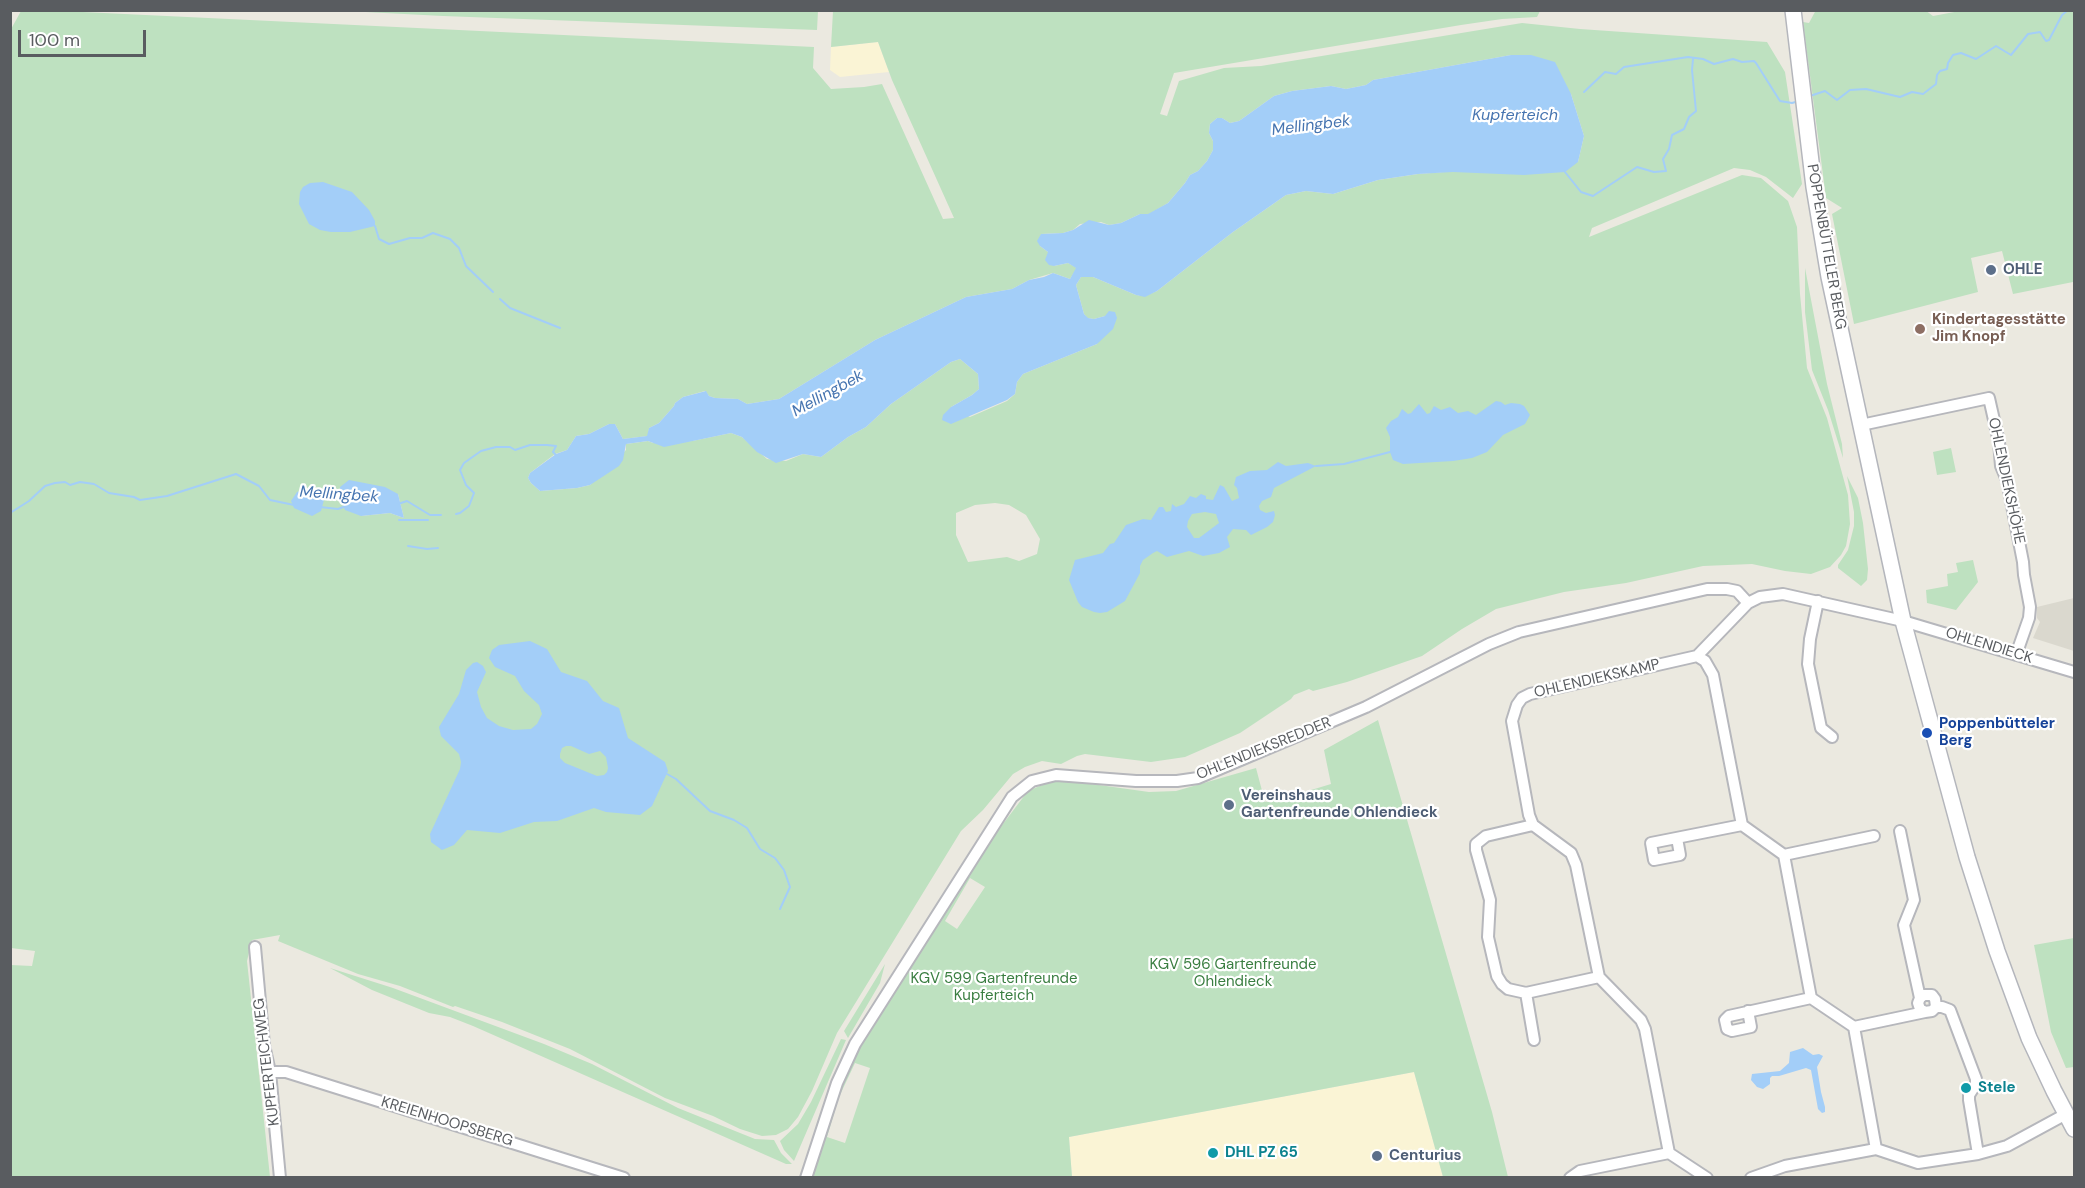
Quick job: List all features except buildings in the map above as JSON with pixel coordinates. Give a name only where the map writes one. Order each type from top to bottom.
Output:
[{"type":"main road","name":"POPPENBÜTTELER BERG","points":[[1793,10],[1814,187],[1829,277],[1903,621],[1967,857],[1996,951],[2029,1038],[2074,1129]]},
{"type":"street","name":"OHLENDIEKSHÖHE","points":[[1861,425],[1989,398],[1999,442],[2001,466],[2007,480],[2024,562],[2030,607],[2029,618],[2016,655]]},
{"type":"street","name":"OHLENDIEKSREDDER","points":[[806,1178],[837,1083],[855,1044],[1012,797],[1032,781],[1056,775],[1136,781],[1177,781],[1198,778],[1366,707],[1489,644],[1519,632],[1707,590],[1737,591],[1748,603]]},
{"type":"street","points":[[1876,1149],[1854,1027],[1811,998],[1784,855],[1742,825],[1713,675],[1705,662],[1696,657],[1748,603],[1760,597],[1784,594],[1903,621]]},
{"type":"street","points":[[1818,601],[1810,639],[1808,664],[1821,728],[1832,737]]},
{"type":"street","name":"OHLENDIECK","points":[[1903,621],[2074,672]]},
{"type":"street","name":"OHLENDIEKSKAMP","points":[[1533,825],[1529,815],[1512,722],[1513,712],[1522,698],[1530,694],[1696,657]]},
{"type":"street","points":[[1599,976],[1526,993],[1508,989],[1502,984],[1497,976],[1488,937],[1490,900],[1476,844],[1486,836],[1533,825],[1571,854],[1576,865],[1599,976],[1641,1020],[1645,1029],[1669,1153]]},
{"type":"street","points":[[1677,838],[1742,825]]},
{"type":"street","points":[[1900,831],[1914,900],[1904,925],[1920,998],[1918,1003],[1920,1009],[1930,1010]]},
{"type":"street","points":[[1784,855],[1874,836]]},
{"type":"street","name":"KUPFERTEICHWEG","points":[[255,948],[280,1178]]},
{"type":"street","points":[[1526,993],[1534,1040]]},
{"type":"street","points":[[1920,998],[1924,995],[1932,995],[1935,999],[1930,1010]]},
{"type":"street","points":[[1748,1011],[1811,998]]},
{"type":"street","points":[[1854,1027],[1942,1007],[1950,1010],[1976,1078],[1976,1084],[1969,1095],[1969,1100],[1978,1154]]},
{"type":"street","name":"KREIENHOOPSBERG","points":[[270,1072],[286,1072],[624,1178]]},
{"type":"street","points":[[1751,1178],[1785,1166],[1876,1149],[1918,1163],[1978,1154],[2007,1146],[2066,1114]]},
{"type":"street","points":[[1570,1178],[1580,1171],[1669,1153],[1707,1178]]},
{"type":"shaded area","points":[[878,42],[889,72],[840,77],[830,70],[831,47]]},
{"type":"shaded area","points":[[2074,598],[2074,651],[2033,638],[2040,622],[2037,618],[2037,607]]},
{"type":"shaded area","points":[[1414,1072],[1443,1177],[1072,1177],[1069,1137]]},
{"type":"green space","points":[[818,10],[817,30],[346,11]]},
{"type":"green space","points":[[1816,10],[1925,10],[1933,16],[1965,10],[2074,11],[2074,287],[2073,282],[2013,294],[2002,251],[1971,258],[1978,292],[1854,324],[1832,214],[1842,208],[1826,198],[1803,22],[1809,23]]},
{"type":"green space","points":[[21,11],[62,11],[814,47],[813,68],[831,89],[882,84],[943,219],[954,218],[892,80],[878,42],[831,47],[833,11],[1540,11],[1537,17],[1461,25],[1174,73],[1160,114],[1167,116],[1179,81],[1224,68],[1261,66],[1522,23],[1767,42],[1785,72],[1802,184],[1793,198],[1766,177],[1750,170],[1734,168],[1592,228],[1589,237],[1742,175],[1761,178],[1788,201],[1797,227],[1807,368],[1827,418],[1848,495],[1850,524],[1846,546],[1830,567],[1811,574],[1752,564],[1703,566],[1626,583],[1564,592],[1496,609],[1422,656],[1347,682],[1313,691],[1309,689],[1294,695],[1240,733],[1185,757],[1151,762],[1085,754],[1061,764],[1042,761],[1025,767],[1013,774],[983,810],[961,831],[837,1033],[798,1117],[788,1129],[776,1135],[762,1136],[740,1129],[665,1098],[570,1049],[502,1022],[453,1007],[400,986],[358,974],[278,941],[280,935],[252,940],[247,961],[270,1177],[11,1177],[11,965],[32,966],[35,951],[11,948],[10,31]],"holes":[[[1511,55],[1571,94],[1584,136],[1578,162],[1418,174],[1378,180],[1333,194],[1306,191],[1286,195],[1233,232],[1157,291],[1145,296],[1136,295],[1093,277],[1081,277],[1076,285],[1084,314],[1087,318],[1094,319],[1105,316],[1097,344],[1023,374],[1017,382],[1015,394],[1007,401],[970,417],[951,407],[979,389],[978,374],[960,359],[951,362],[891,404],[866,427],[821,457],[803,454],[786,461],[767,459],[742,437],[731,433],[692,441],[653,443],[648,441],[626,444],[626,450],[590,485],[577,488],[540,491],[528,478],[530,473],[555,454],[567,450],[576,436],[589,434],[609,424],[615,424],[623,439],[648,436],[649,428],[659,423],[675,403],[683,397],[705,391],[709,396],[715,398],[738,399],[747,404],[779,399],[875,340],[966,297],[1012,289],[1029,280],[1053,273],[1070,279],[1077,268],[1068,263],[1054,266],[1048,252],[1040,246],[1041,234],[1063,233],[1073,230],[1080,224],[1121,223],[1140,214],[1148,215],[1168,203],[1190,175],[1198,171],[1207,161],[1213,150],[1213,141],[1209,133],[1210,124],[1217,118],[1230,123],[1239,121],[1274,96],[1292,91],[1331,86],[1346,89],[1366,85],[1373,80]],[[398,494],[404,518],[390,513],[361,516]],[[995,503],[1009,505],[1026,515],[1040,539],[1037,554],[1019,561],[1007,557],[968,562],[956,535],[956,513],[975,505]]]},
{"type":"green space","points":[[1805,268],[1843,458],[1828,410],[1812,370],[1805,312]]},
{"type":"green space","points":[[1951,448],[1956,472],[1937,475],[1933,452]]},
{"type":"green space","points":[[1847,476],[1858,498],[1863,523],[1868,569],[1867,580],[1861,586],[1838,568],[1848,550],[1854,526],[1854,512]]},
{"type":"green space","points":[[1973,560],[1978,582],[1956,610],[1927,603],[1926,590],[1948,586],[1947,574],[1958,572],[1956,563]]},
{"type":"green space","points":[[1378,720],[1492,1112],[1508,1177],[1443,1177],[1414,1072],[1069,1137],[1072,1177],[809,1178],[842,1077],[862,1041],[993,837],[1028,791],[1056,779],[1149,792],[1176,791],[1256,768],[1265,802],[1331,784],[1324,750]],"holes":[[[970,878],[985,887],[957,929],[945,921]],[[855,1063],[870,1068],[845,1143],[827,1137],[839,1097]]]},
{"type":"green space","points":[[2074,938],[2074,1067],[2066,1068],[2051,1032],[2034,945]]},
{"type":"green space","points":[[885,964],[880,983],[848,1038],[844,1031]]},
{"type":"green space","points":[[330,968],[393,988],[544,1044],[592,1064],[678,1108],[755,1139],[774,1140],[781,1153],[792,1164],[786,1164],[473,1026],[450,1017],[429,1013],[372,990]]},
{"type":"green space","points":[[841,1039],[846,1040],[794,1161],[784,1150],[780,1141],[798,1124]]},
{"type":"water","name":"Kupferteich","points":[[1511,55],[1531,55],[1555,62],[1571,94],[1584,136],[1578,162],[1565,172],[1524,175],[1453,172],[1418,174],[1378,180],[1333,194],[1306,191],[1286,195],[1233,232],[1157,291],[1145,297],[1093,277],[1081,277],[1076,285],[1084,314],[1094,319],[1105,316],[1109,311],[1115,312],[1117,318],[1113,329],[1097,344],[1023,374],[1017,382],[1015,394],[1007,400],[951,424],[942,420],[943,415],[951,407],[979,389],[978,374],[960,359],[951,362],[891,404],[866,427],[821,457],[803,454],[776,463],[757,452],[742,437],[731,433],[664,447],[648,441],[626,444],[623,460],[619,466],[590,485],[577,488],[540,491],[528,478],[530,473],[556,454],[567,450],[576,436],[589,434],[609,424],[615,424],[623,439],[647,436],[649,428],[659,423],[675,403],[683,397],[706,391],[709,396],[715,398],[738,399],[747,404],[779,399],[875,340],[966,297],[1012,289],[1029,280],[1053,273],[1070,279],[1076,268],[1068,263],[1049,265],[1045,260],[1048,252],[1037,241],[1041,234],[1063,233],[1089,220],[1109,225],[1121,223],[1140,214],[1148,214],[1168,203],[1190,175],[1198,171],[1207,161],[1213,150],[1213,141],[1209,133],[1210,124],[1217,118],[1230,123],[1239,121],[1274,96],[1292,91],[1331,86],[1346,89],[1366,85],[1373,80]]},
{"type":"water","points":[[323,182],[352,192],[369,210],[375,226],[350,232],[331,232],[320,230],[309,224],[299,204],[300,192],[310,183]]},
{"type":"water","points":[[1496,401],[1505,405],[1520,404],[1530,415],[1525,424],[1503,435],[1487,452],[1472,458],[1453,461],[1403,464],[1393,460],[1390,452],[1390,437],[1386,428],[1398,417],[1402,409],[1408,414],[1419,404],[1427,414],[1434,406],[1441,410],[1450,407],[1458,413],[1468,411],[1476,415]]},
{"type":"water","points":[[1278,462],[1286,466],[1308,463],[1316,466],[1274,488],[1271,497],[1262,501],[1259,506],[1260,510],[1266,513],[1274,511],[1275,515],[1273,522],[1267,527],[1251,535],[1246,530],[1233,529],[1227,537],[1230,547],[1219,553],[1203,556],[1189,551],[1167,557],[1157,551],[1153,553],[1143,560],[1140,573],[1125,601],[1107,612],[1094,612],[1082,607],[1078,602],[1069,580],[1075,560],[1103,553],[1110,544],[1114,543],[1126,525],[1143,519],[1151,520],[1159,507],[1163,507],[1166,512],[1171,511],[1172,504],[1176,507],[1184,504],[1190,496],[1196,498],[1201,494],[1206,496],[1206,499],[1213,500],[1220,485],[1224,487],[1232,501],[1239,498],[1234,485],[1236,477],[1250,471],[1267,470]],"holes":[[[1205,512],[1216,514],[1219,523],[1199,538],[1194,538],[1187,527],[1192,514]]]},
{"type":"water","points":[[349,480],[385,487],[398,494],[404,518],[390,513],[361,516],[345,510],[340,499],[340,487]]},
{"type":"water","points":[[303,490],[311,494],[319,493],[324,500],[321,511],[312,516],[294,508],[291,501],[297,492]]},
{"type":"water","points":[[530,641],[547,649],[561,672],[587,681],[603,701],[619,708],[628,738],[665,762],[668,771],[652,806],[640,815],[606,812],[594,808],[557,821],[534,822],[500,833],[467,830],[454,845],[442,850],[431,842],[430,834],[460,769],[461,762],[459,754],[441,736],[439,727],[459,694],[466,670],[477,662],[483,666],[486,672],[477,692],[481,707],[487,718],[499,726],[513,730],[531,729],[537,724],[542,714],[539,705],[524,691],[515,676],[495,667],[489,658],[492,650],[499,645]],"holes":[[[571,746],[589,754],[600,751],[606,757],[607,772],[597,776],[565,763],[560,758],[562,748]]]},
{"type":"water","points":[[1803,1048],[1813,1055],[1823,1056],[1817,1067],[1825,1107],[1825,1112],[1822,1113],[1818,1109],[1811,1070],[1806,1068],[1772,1076],[1770,1084],[1763,1089],[1757,1087],[1751,1080],[1752,1074],[1780,1071],[1789,1063],[1790,1052]]},
{"type":"waterway","name":"Mellingbek","points":[[1810,96],[1825,91],[1837,100],[1850,90],[1866,89],[1900,97],[1912,92],[1923,94],[1936,84],[1937,75],[1940,71],[1947,69],[1953,55],[1961,53],[1976,59],[1996,46],[2011,55],[2028,34],[2040,32],[2046,41],[2049,40],[2062,15],[2068,10]]},
{"type":"waterway","name":"Mellingbek","points":[[1584,92],[1605,72],[1616,74],[1624,67],[1688,57],[1703,59],[1714,64],[1733,59],[1742,62],[1754,61],[1780,101],[1792,103],[1799,101]]},
{"type":"waterway","points":[[1565,172],[1581,192],[1593,196],[1637,167],[1654,172],[1666,171],[1663,159],[1669,149],[1672,135],[1684,129],[1689,117],[1696,111],[1693,59]]},
{"type":"waterway","points":[[375,226],[379,239],[389,244],[410,238],[422,238],[433,233],[450,239],[459,248],[466,266],[493,292]]},
{"type":"waterway","points":[[500,299],[510,308],[560,328]]},
{"type":"waterway","name":"Mellingbek","points":[[456,514],[469,506],[474,493],[466,485],[460,470],[464,463],[481,451],[496,447],[510,447],[515,450],[530,445],[547,445],[556,446],[553,452],[557,456]]},
{"type":"waterway","points":[[1316,466],[1344,464],[1390,452]]},
{"type":"waterway","name":"Mellingbek","points":[[10,513],[29,501],[45,486],[55,483],[94,484],[109,493],[140,500],[167,496],[236,474],[259,486],[270,500],[294,505]]},
{"type":"waterway","name":"Mellingbek","points":[[398,504],[407,501],[430,515],[441,515]]},
{"type":"waterway","name":"Mellingbek","points":[[320,507],[338,509],[346,506]]},
{"type":"waterway","points":[[399,520],[428,520]]},
{"type":"waterway","points":[[408,546],[438,548]]},
{"type":"waterway","points":[[667,774],[676,779],[710,811],[734,820],[747,828],[760,849],[775,858],[784,870],[790,887],[780,909]]},
{"type":"place","name":"OHLE","points":[[1991,270]]},
{"type":"place","name":"Kindertagesstätte Jim Knopf","points":[[1920,329]]},
{"type":"place","name":"Poppenbütteler Berg","points":[[1927,733]]},
{"type":"place","name":"Vereinshaus Gartenfreunde Ohlendieck","points":[[1229,805]]},
{"type":"place","name":"Stele","points":[[1966,1088]]},
{"type":"place","name":"DHL PZ 65","points":[[1213,1153]]},
{"type":"place","name":"Centurius","points":[[1377,1156]]},
{"type":"park label","name":"KGV 596 Gartenfreunde Ohlendieck","points":[[1233,974]]},
{"type":"park label","name":"KGV 599 Gartenfreunde Kupferteich","points":[[994,988]]}]
